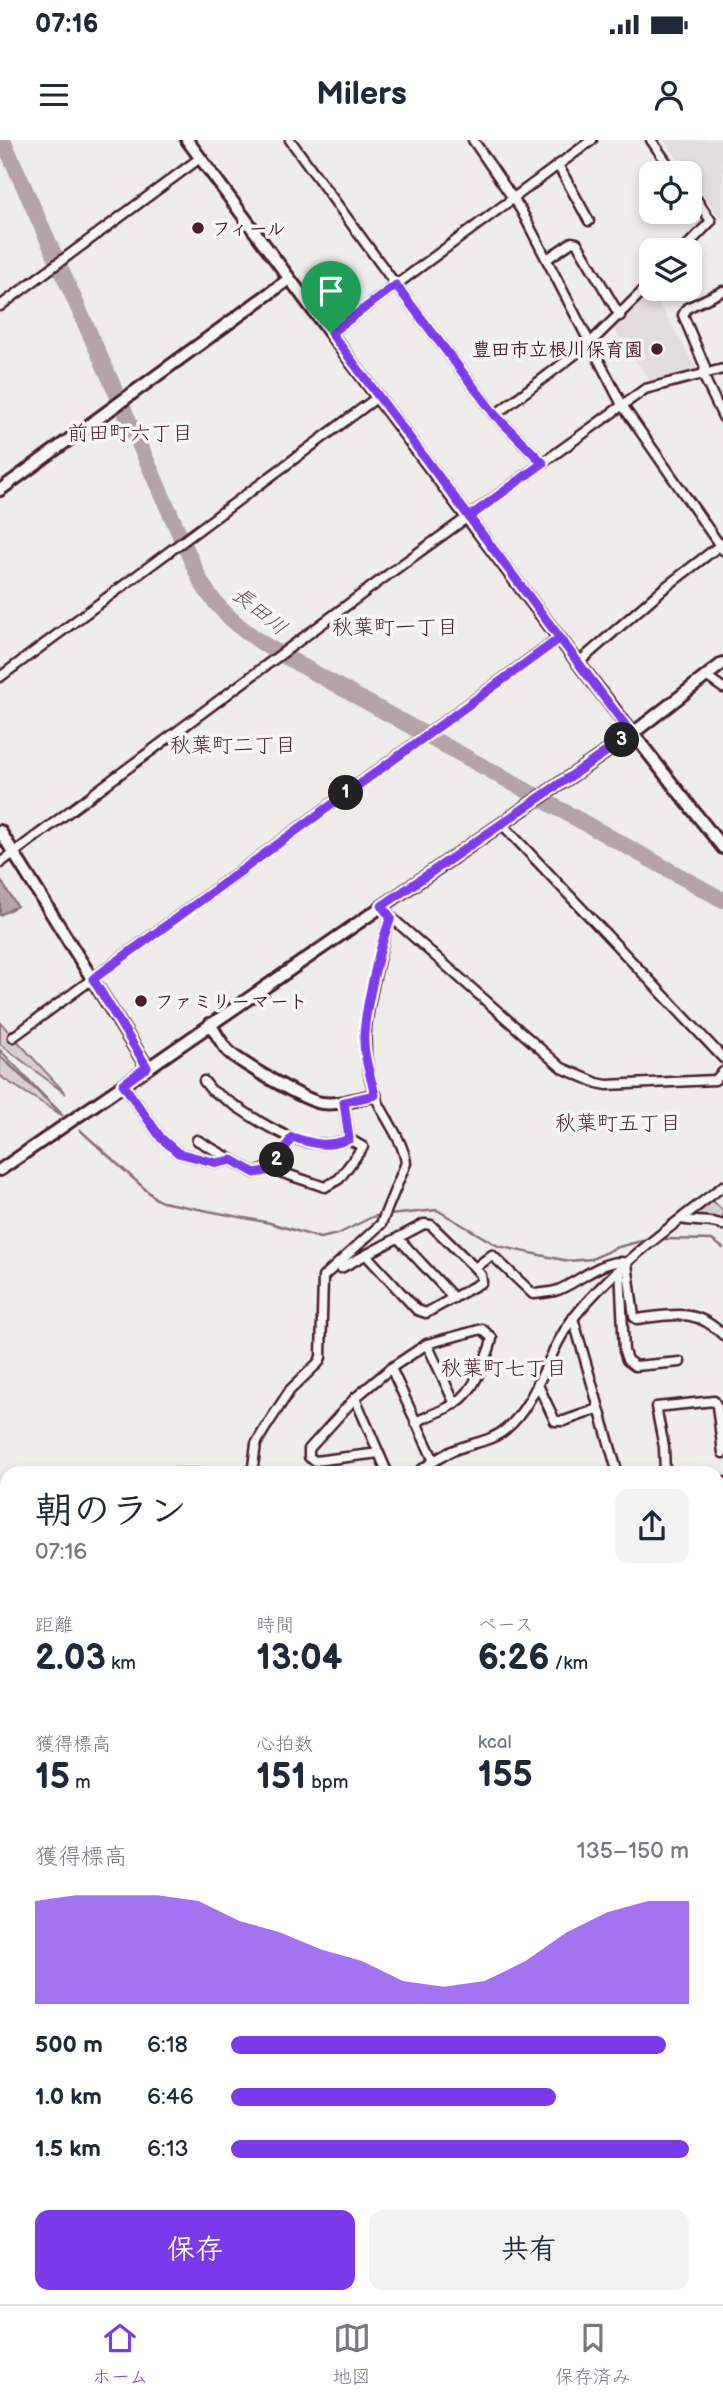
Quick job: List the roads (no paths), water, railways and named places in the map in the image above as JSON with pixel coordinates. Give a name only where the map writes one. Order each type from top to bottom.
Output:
[{"type":"street","points":[[187,140],[578,663],[723,848]]},
{"type":"street","points":[[290,140],[495,415],[543,463]]},
{"type":"street","points":[[473,140],[514,198],[622,405],[722,546],[663,589],[578,663]]},
{"type":"street","points":[[331,333],[592,140]]},
{"type":"street","points":[[651,140],[666,161]]},
{"type":"street","points":[[0,306],[200,158]]},
{"type":"street","points":[[558,165],[578,205],[590,222]]},
{"type":"street","points":[[694,238],[711,220],[702,207]]},
{"type":"street","points":[[547,259],[572,242],[577,243],[620,316]]},
{"type":"street","points":[[0,490],[289,279]]},
{"type":"street","points":[[723,291],[687,307],[683,315],[705,367],[703,375],[723,417]]},
{"type":"street","points":[[495,415],[590,343],[639,296]]},
{"type":"street","points":[[0,863],[645,389],[723,369]]},
{"type":"street","points":[[0,677],[379,396]]},
{"type":"street","points":[[13,1037],[560,638]]},
{"type":"street","points":[[0,1170],[632,734],[723,663]]},
{"type":"street","points":[[706,676],[723,688]]},
{"type":"street","points":[[500,824],[723,1058]]},
{"type":"street","points":[[0,831],[147,1067]]},
{"type":"street","points":[[382,906],[391,918],[562,1068],[607,1085],[715,1080],[723,1072]]},
{"type":"street","points":[[253,1466],[256,1444],[264,1430],[290,1390],[319,1363],[323,1276],[378,1228],[389,1209],[404,1170],[405,1156],[375,1095],[364,1041],[384,940],[391,918]]},
{"type":"street","points":[[210,1024],[239,1061],[297,1094],[324,1103],[344,1102],[375,1095]]},
{"type":"street","points":[[204,1081],[211,1090],[282,1134],[314,1145],[339,1143],[349,1139]]},
{"type":"street","points":[[123,1084],[161,1138],[178,1153],[217,1163],[232,1160]]},
{"type":"street","points":[[344,1102],[349,1139]]},
{"type":"street","points":[[272,1170],[292,1137]]},
{"type":"street","points":[[197,1140],[255,1173],[272,1170],[325,1187],[339,1179],[363,1147],[349,1139]]},
{"type":"street","points":[[427,1466],[452,1451],[504,1432],[537,1383],[573,1318],[595,1292],[623,1266],[723,1186]]},
{"type":"street","points":[[681,1219],[694,1222],[714,1221],[723,1225]]},
{"type":"street","points":[[341,1268],[424,1224],[431,1225],[475,1268],[481,1275],[482,1282],[426,1313],[417,1310],[366,1255]]},
{"type":"street","points":[[398,1238],[454,1298]]},
{"type":"street","points":[[475,1268],[492,1255],[533,1294],[557,1290],[594,1270],[619,1261],[623,1266],[636,1318],[689,1314],[713,1325],[723,1335]]},
{"type":"street","points":[[623,1266],[624,1351],[627,1360],[635,1366],[680,1362]]},
{"type":"street","points":[[573,1318],[616,1466]]},
{"type":"street","points":[[379,1453],[315,1461],[309,1457],[309,1449],[355,1398],[391,1368],[427,1344],[482,1329],[492,1338],[475,1385],[454,1404],[415,1422]]},
{"type":"street","points":[[427,1344],[454,1404]]},
{"type":"street","points":[[391,1368],[434,1461]]},
{"type":"street","points":[[537,1383],[555,1422],[598,1409]]},
{"type":"street","points":[[355,1398],[385,1466]]},
{"type":"street","points":[[665,1466],[656,1407],[714,1401],[717,1406],[723,1453]]},
{"type":"waterway","name":"長田川","points":[[3,140],[201,582],[222,610],[268,647],[723,900]]},
{"type":"waterway","points":[[0,1056],[60,1112]]},
{"type":"waterway","points":[[80,1130],[162,1202],[270,1223],[320,1238],[338,1234],[372,1217],[382,1215]]},
{"type":"waterway","points":[[389,1215],[437,1210],[498,1246],[568,1261],[592,1259],[615,1248],[645,1240]]},
{"type":"waterway","points":[[664,1239],[712,1240],[723,1248]]},
{"type":"place","name":"フィール","points":[[198,228]]},
{"type":"place","name":"豊田市立根川保育園","points":[[657,349]]},
{"type":"place","name":"ファミリーマート","points":[[141,1001]]},
{"type":"district","name":"前田町六丁目","points":[[130,433]]},
{"type":"district","name":"秋葉町一丁目","points":[[395,627]]},
{"type":"district","name":"秋葉町二丁目","points":[[233,745]]},
{"type":"district","name":"秋葉町五丁目","points":[[618,1123]]},
{"type":"district","name":"秋葉町七丁目","points":[[504,1368]]}]
